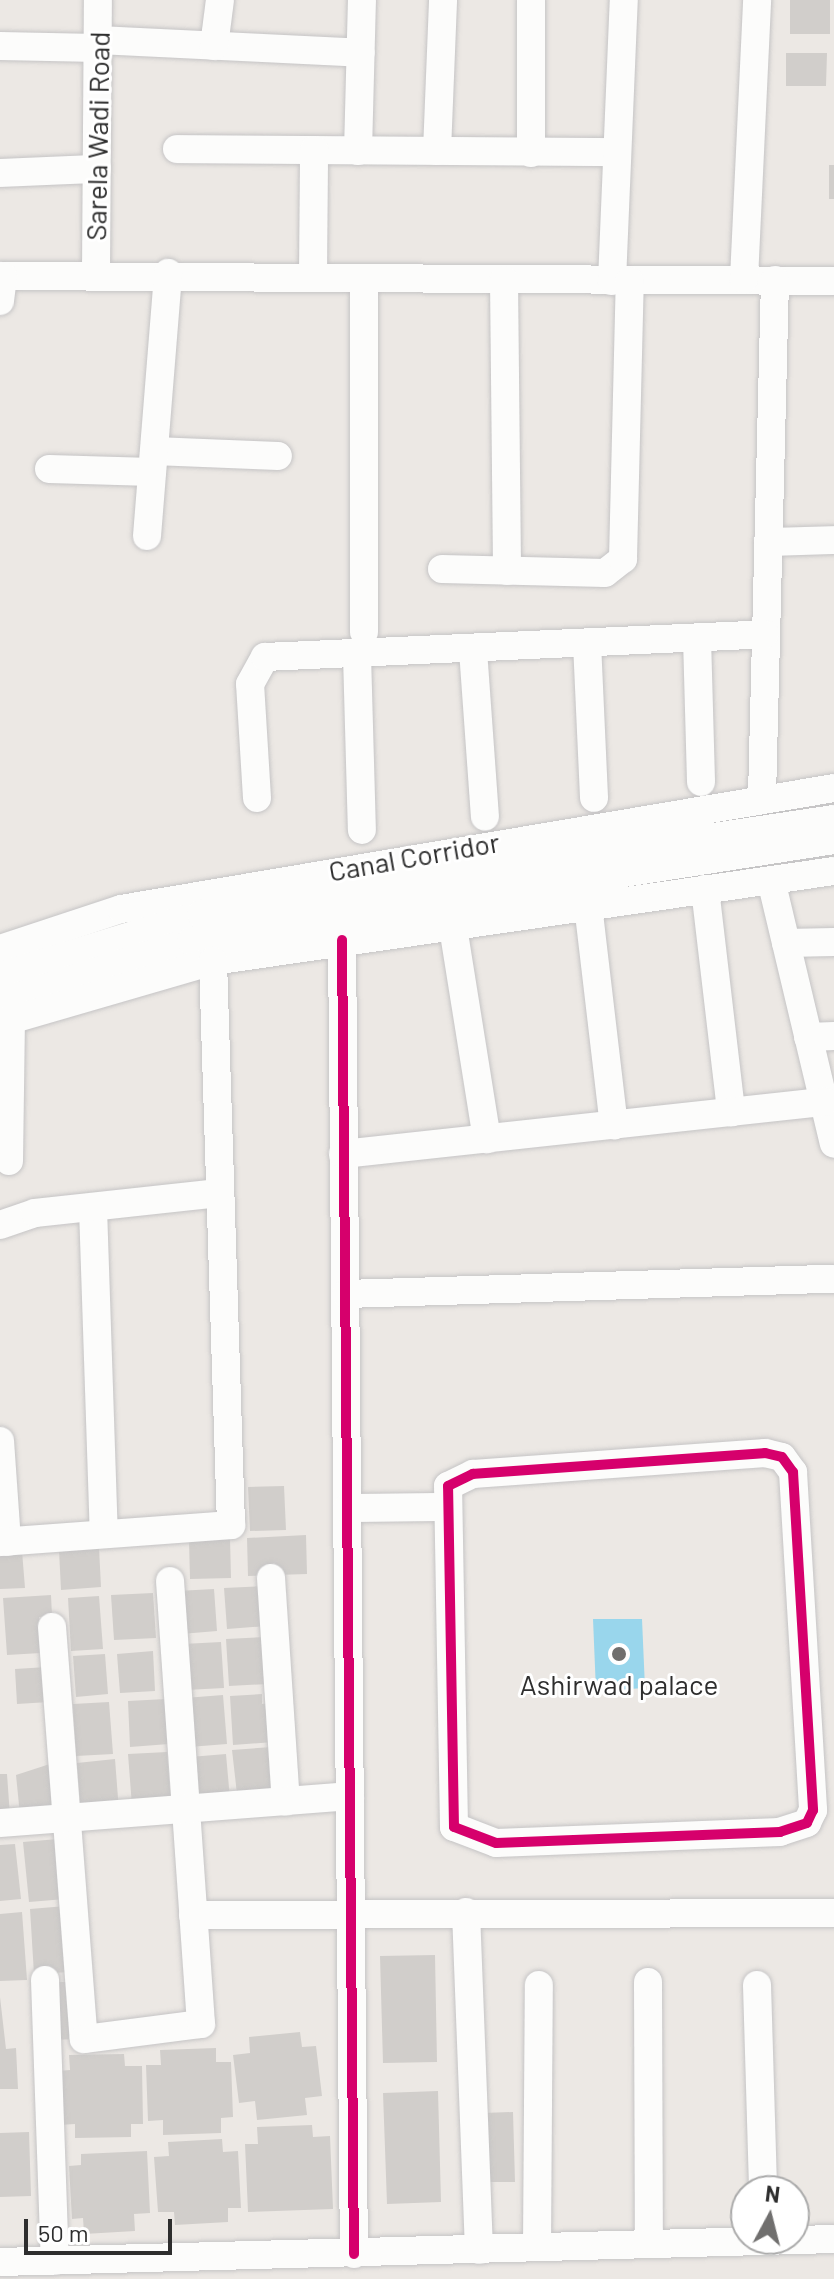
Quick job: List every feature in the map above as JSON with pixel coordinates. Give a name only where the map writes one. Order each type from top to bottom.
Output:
[{"type":"street","name":"Sarela Wadi Road","points":[[96,272],[98,0]]},
{"type":"street","points":[[214,46],[220,0]]},
{"type":"street","points":[[358,151],[362,0]]},
{"type":"street","points":[[437,151],[443,0]]},
{"type":"street","points":[[531,0],[531,153]]},
{"type":"street","points":[[442,569],[605,573],[623,559],[617,152],[624,0]]},
{"type":"street","points":[[744,279],[757,0]]},
{"type":"street","points":[[0,46],[214,46],[361,53]]},
{"type":"street","points":[[177,149],[617,152]]},
{"type":"street","points":[[313,275],[314,150]]},
{"type":"street","points":[[0,173],[97,169]]},
{"type":"street","points":[[1,284],[96,272],[504,280],[834,281]]},
{"type":"street","points":[[147,536],[168,273]]},
{"type":"street","points":[[362,830],[360,643],[364,278]]},
{"type":"street","points":[[504,280],[507,571]]},
{"type":"street","points":[[762,797],[775,280]]},
{"type":"street","points":[[49,469],[278,456]]},
{"type":"street","points":[[768,542],[834,540]]},
{"type":"street","points":[[257,798],[250,684],[256,662],[360,643],[473,650],[764,634]]},
{"type":"street","points":[[697,638],[701,782]]},
{"type":"street","points":[[587,643],[594,798]]},
{"type":"street","points":[[473,650],[485,817]]},
{"type":"street","name":"Canal Corridor","points":[[0,949],[121,909],[762,797],[834,788]]},
{"type":"street","points":[[0,976],[201,914],[834,819]]},
{"type":"street","points":[[4,1015],[191,941],[834,840]]},
{"type":"street","points":[[4,1015],[213,961],[834,871]]},
{"type":"street","points":[[771,880],[786,943],[821,1037],[824,1102],[834,1144]]},
{"type":"street","points":[[705,889],[731,1112]]},
{"type":"street","points":[[588,905],[614,1125]]},
{"type":"street","points":[[453,927],[487,1139]]},
{"type":"street","points":[[342,940],[354,2254]]},
{"type":"street","points":[[786,943],[834,942]]},
{"type":"street","points":[[0,1441],[4,1542],[231,1525],[213,961]]},
{"type":"street","points":[[4,1015],[9,1161]]},
{"type":"street","points":[[343,1154],[824,1102]]},
{"type":"street","points":[[0,1225],[8,1217],[219,1193]]},
{"type":"street","points":[[93,1208],[104,1534]]},
{"type":"street","points":[[346,1294],[834,1279]]},
{"type":"street","points":[[782,1457],[793,1472],[821,1762],[813,1810],[795,1830],[469,1839],[454,1827],[452,1815],[448,1486],[473,1474],[782,1457]]},
{"type":"street","points":[[347,1508],[446,1507]]},
{"type":"street","points":[[271,1578],[286,1801]]},
{"type":"street","points":[[52,1627],[70,1819],[84,2039],[201,2024],[170,1581]]},
{"type":"street","points":[[0,1823],[350,1796]]},
{"type":"street","points":[[193,1915],[351,1912],[834,1913]]},
{"type":"street","points":[[466,1912],[479,2250]]},
{"type":"street","points":[[45,1980],[55,2261]]},
{"type":"street","points":[[648,1982],[649,2243]]},
{"type":"street","points":[[537,2247],[539,1985]]},
{"type":"street","points":[[757,1985],[763,2175]]},
{"type":"street","points":[[810,2239],[834,2239]]},
{"type":"street","points":[[0,2262],[55,2261],[94,2270],[354,2254],[730,2240]]},
{"type":"water","name":"Ashirwad palace","points":[[593,1619],[642,1619],[645,1688],[596,1691]]},
{"type":"building","points":[[790,0],[830,0],[830,34],[790,34]]},
{"type":"building","points":[[786,53],[827,53],[826,86],[786,86]]},
{"type":"building","points":[[829,165],[834,165],[834,199],[829,199]]},
{"type":"building","points":[[284,1486],[286,1530],[250,1531],[248,1487]]},
{"type":"building","points":[[306,1535],[307,1574],[248,1576],[247,1538]]},
{"type":"building","points":[[230,1538],[231,1578],[190,1579],[189,1540]]},
{"type":"building","points":[[99,1548],[101,1587],[61,1590],[59,1550]]},
{"type":"building","points":[[22,1551],[25,1588],[0,1589],[0,1552]]},
{"type":"building","points":[[264,1586],[267,1626],[227,1629],[224,1588]]},
{"type":"building","points":[[214,1589],[217,1631],[181,1634],[177,1591]]},
{"type":"building","points":[[153,1593],[156,1638],[114,1640],[111,1595]]},
{"type":"building","points":[[51,1595],[52,1616],[39,1617],[41,1653],[7,1655],[3,1598]]},
{"type":"building","points":[[99,1596],[103,1649],[71,1651],[68,1598]]},
{"type":"building","points":[[265,1637],[268,1684],[229,1686],[226,1639]]},
{"type":"building","points":[[221,1642],[224,1688],[186,1690],[183,1644]]},
{"type":"building","points":[[153,1651],[155,1691],[120,1693],[117,1654]]},
{"type":"building","points":[[105,1654],[108,1694],[76,1697],[73,1656]]},
{"type":"building","points":[[47,1667],[49,1702],[17,1704],[15,1669]]},
{"type":"building","points":[[262,1694],[262,1704],[271,1703],[274,1742],[233,1745],[230,1696]]},
{"type":"building","points":[[223,1695],[227,1744],[189,1747],[185,1698]]},
{"type":"building","points":[[166,1699],[169,1744],[130,1747],[128,1701]]},
{"type":"building","points":[[109,1702],[113,1754],[76,1756],[73,1704]]},
{"type":"building","points":[[272,1747],[275,1791],[237,1794],[232,1750]]},
{"type":"building","points":[[167,1752],[171,1803],[132,1806],[128,1754]]},
{"type":"building","points":[[226,1754],[230,1799],[194,1801],[190,1757]]},
{"type":"building","points":[[115,1759],[119,1811],[81,1815],[77,1763]]},
{"type":"building","points":[[53,1763],[57,1812],[20,1815],[16,1775]]},
{"type":"building","points":[[0,1774],[7,1774],[10,1816],[0,1817]]},
{"type":"building","points":[[58,1839],[65,1899],[29,1902],[23,1842]]},
{"type":"building","points":[[15,1844],[21,1899],[0,1901],[0,1845]]},
{"type":"building","points":[[66,1906],[70,1972],[34,1974],[30,1909]]},
{"type":"building","points":[[22,1912],[27,1980],[0,1981],[0,1914]]},
{"type":"building","points":[[435,1955],[437,2062],[383,2063],[380,1956]]},
{"type":"building","points":[[51,1982],[76,1982],[77,2039],[52,2040]]},
{"type":"building","points":[[0,1997],[6,2049],[16,2048],[18,2089],[0,2089]]},
{"type":"building","points":[[300,2032],[302,2047],[316,2046],[322,2096],[305,2098],[307,2115],[257,2120],[255,2101],[239,2103],[233,2055],[250,2053],[249,2037]]},
{"type":"building","points":[[216,2048],[216,2062],[231,2062],[233,2117],[221,2118],[221,2133],[163,2135],[163,2120],[148,2121],[146,2065],[161,2065],[160,2050]]},
{"type":"building","points":[[124,2054],[125,2066],[142,2066],[143,2124],[131,2124],[131,2137],[75,2138],[75,2124],[59,2125],[57,2071],[70,2070],[69,2055]]},
{"type":"building","points":[[438,2091],[441,2202],[387,2204],[383,2093]]},
{"type":"building","points":[[513,2112],[515,2182],[484,2182],[483,2113]]},
{"type":"building","points":[[312,2125],[313,2137],[330,2136],[333,2209],[248,2212],[245,2144],[258,2144],[257,2127]]},
{"type":"building","points":[[29,2132],[31,2196],[0,2197],[0,2133]]},
{"type":"building","points":[[222,2139],[223,2152],[238,2151],[241,2208],[228,2208],[228,2222],[175,2225],[174,2212],[158,2212],[154,2157],[169,2156],[168,2142]]},
{"type":"building","points":[[147,2151],[150,2213],[134,2214],[135,2231],[84,2234],[83,2218],[72,2219],[69,2166],[81,2165],[81,2154]]},
{"type":"cycle path","points":[[342,940],[354,2254]]},
{"type":"cycle path","points":[[765,1453],[782,1457],[793,1472],[813,1810],[807,1823],[780,1832],[496,1843],[454,1827],[448,1486],[473,1474],[765,1453]]},
{"type":"place","name":"Ashirwad palace","points":[[619,1654]]}]
